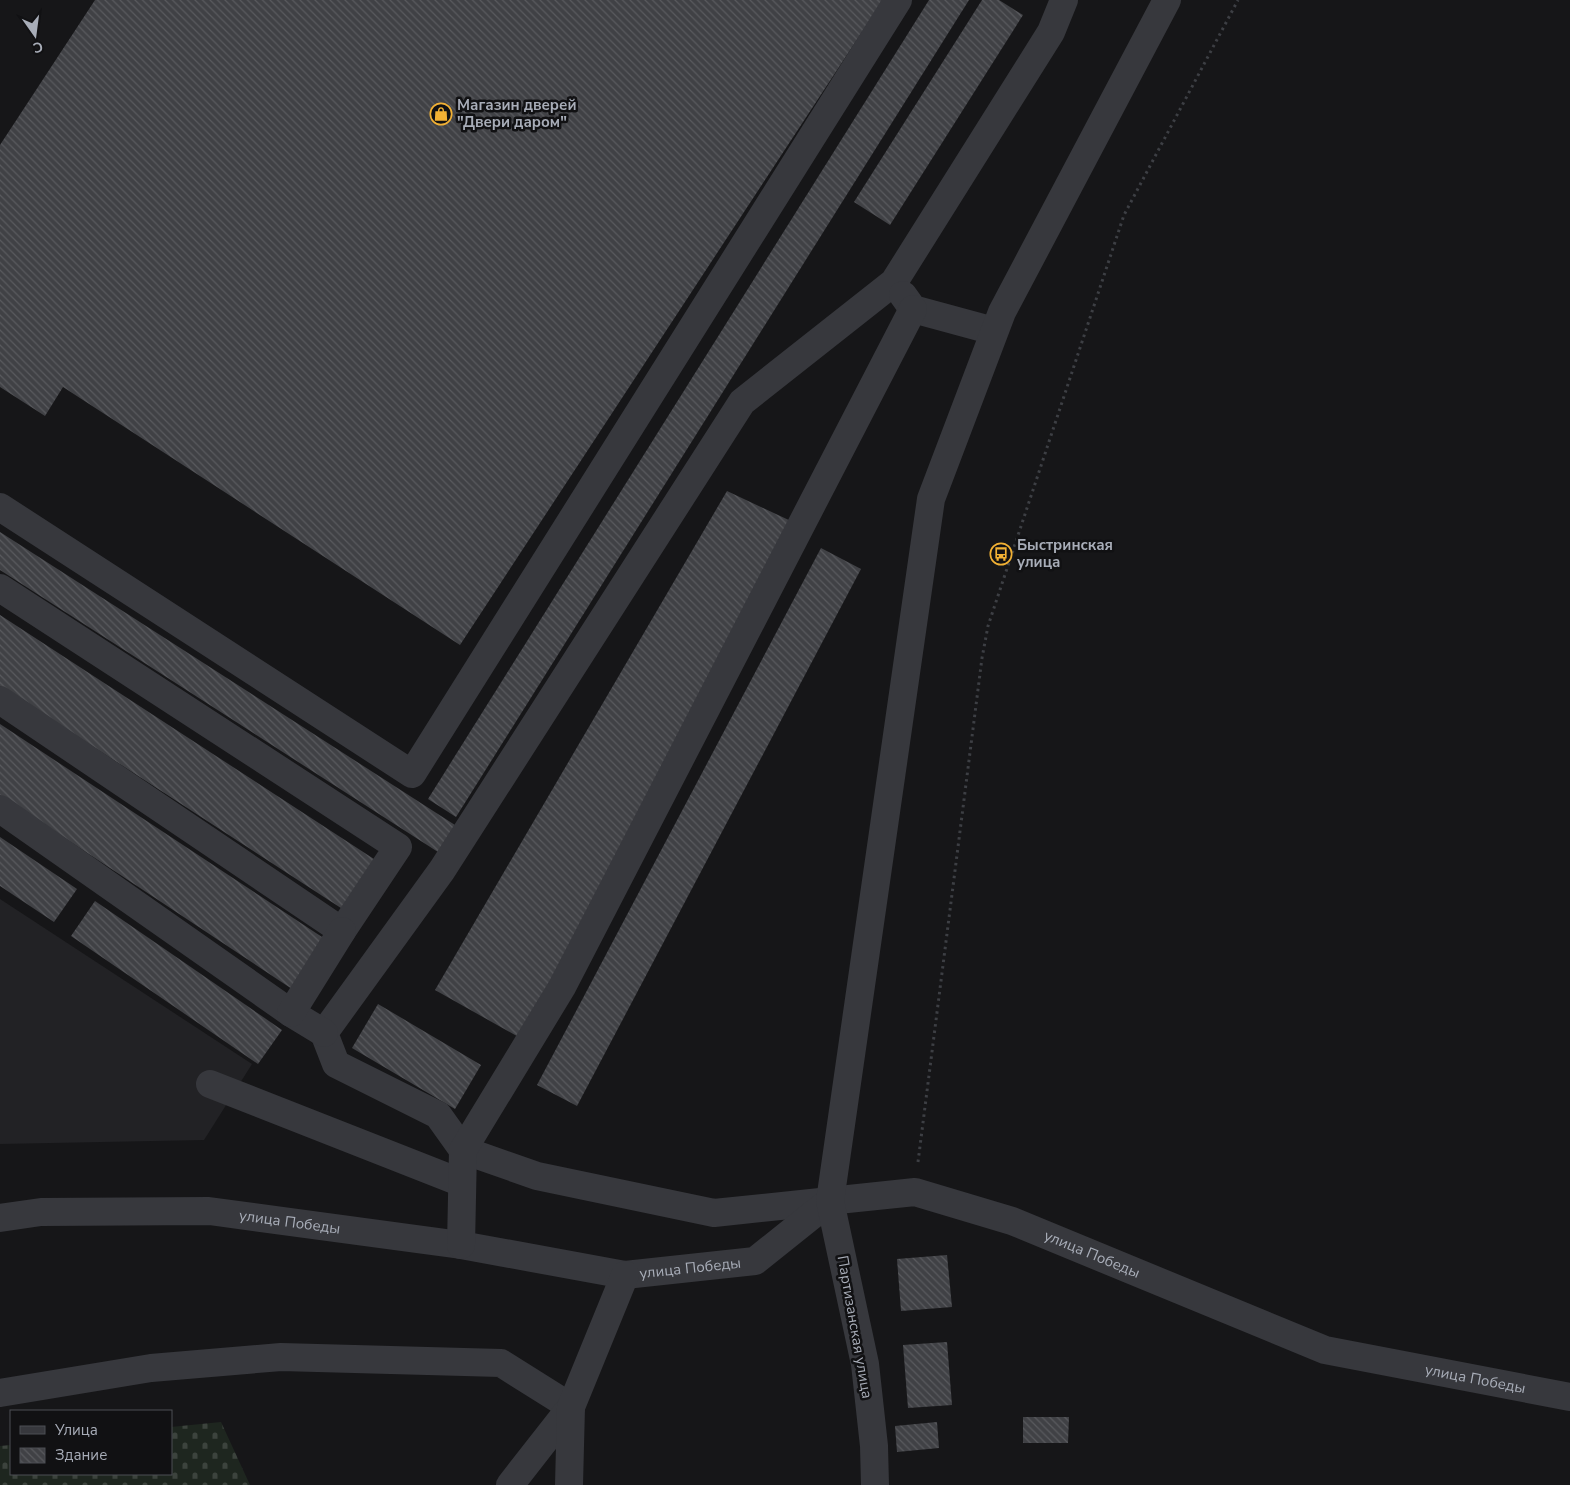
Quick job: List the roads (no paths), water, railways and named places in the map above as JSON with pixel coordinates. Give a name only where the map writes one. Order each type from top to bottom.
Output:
[{"type":"street","points":[[0,507],[412,774],[898,0]]},
{"type":"street","points":[[324,1034],[442,870],[742,402],[894,282],[1051,32],[1064,0]]},
{"type":"street","points":[[0,810],[324,1034],[336,1064],[438,1115],[463,1150],[537,1176],[714,1213],[830,1201],[931,500],[994,331],[1006,304],[1167,0]]},
{"type":"street","points":[[894,282],[913,309],[994,331]]},
{"type":"street","points":[[462,1245],[463,1150],[562,987],[913,309]]},
{"type":"street","points":[[0,588],[398,847],[342,931],[291,1013]]},
{"type":"street","points":[[0,700],[342,931]]},
{"type":"street","points":[[210,1084],[462,1183]]},
{"type":"street","name":"улица Победы","points":[[0,1218],[41,1212],[209,1212],[462,1245],[625,1275],[755,1261],[830,1201],[915,1192],[1012,1221],[1325,1350],[1570,1397]]},
{"type":"street","name":"Партизанская улица","points":[[830,1201],[865,1364],[874,1446],[875,1485]]},
{"type":"street","points":[[510,1485],[571,1407],[625,1275]]},
{"type":"street","points":[[0,1393],[150,1368],[281,1357],[501,1363],[571,1407]]},
{"type":"street","points":[[569,1485],[571,1407]]},
{"type":"place","name":"Магазин дверей \"Двери даром\"","points":[[441,114]]},
{"type":"place","name":"Быстринская улица","points":[[1001,554]]}]
